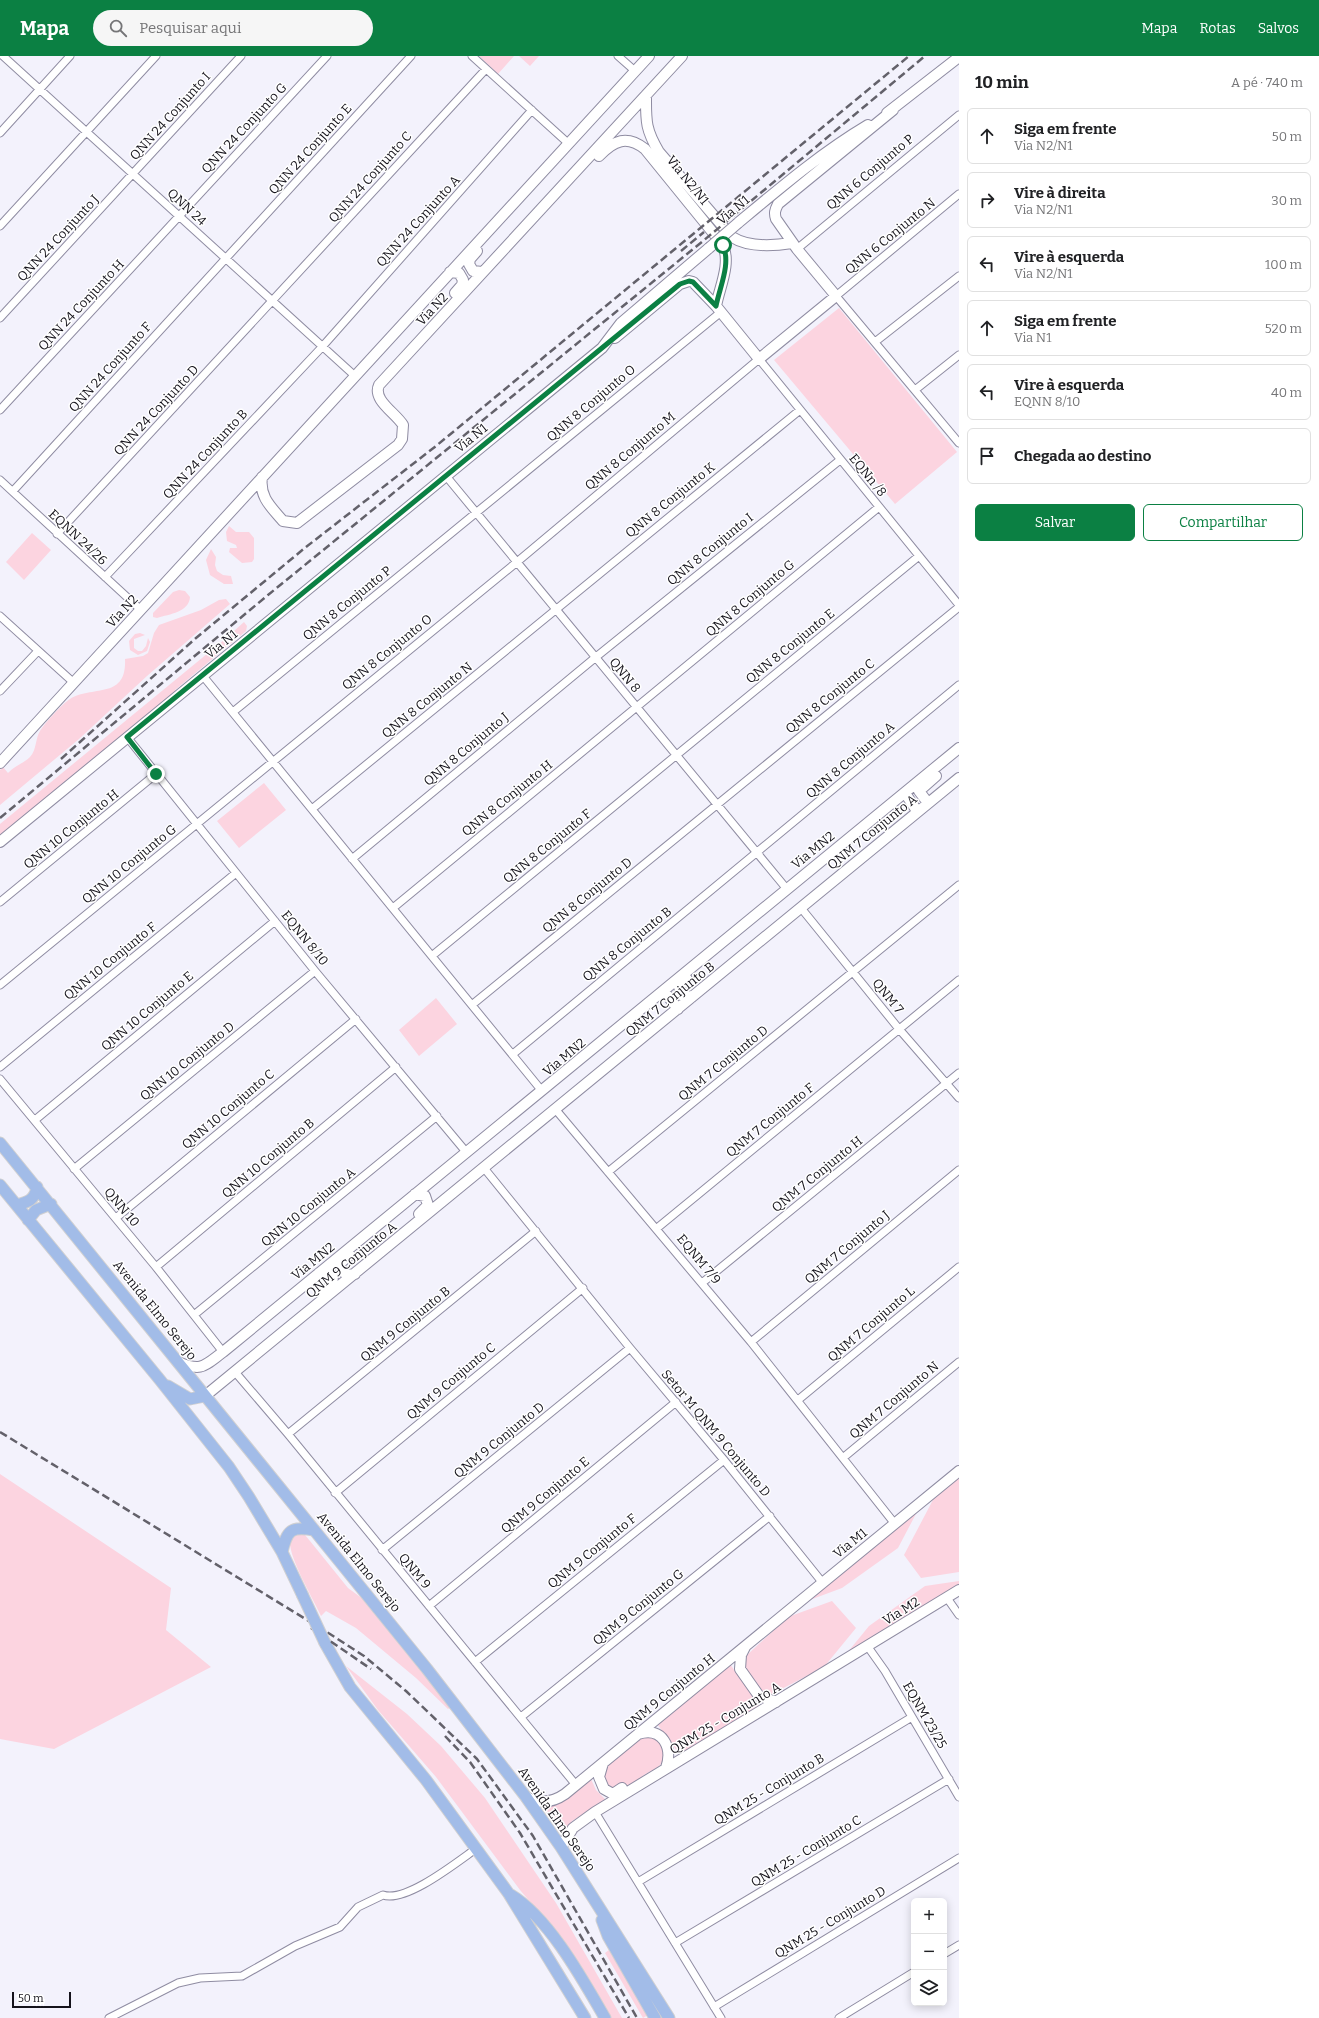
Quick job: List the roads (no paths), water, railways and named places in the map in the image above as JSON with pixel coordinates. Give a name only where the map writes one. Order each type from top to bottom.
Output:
[{"type":"main road","name":"Via N2","points":[[0,763],[649,56]]},
{"type":"main road","name":"Via N1","points":[[0,842],[602,348],[621,323],[738,223],[840,142],[893,110],[959,57]]},
{"type":"main road","name":"Via N2","points":[[262,477],[264,498],[283,521],[297,523],[398,445],[402,439],[403,425],[379,398],[377,390],[379,385],[679,59]]},
{"type":"main road","points":[[646,95],[646,124],[649,136],[659,152],[732,237],[739,242],[749,244],[795,246]]},
{"type":"main road","points":[[602,348],[685,282],[693,282],[718,309],[759,359],[836,296],[795,246],[774,214],[778,204],[893,110]]},
{"type":"main road","name":"Via N2/N1","points":[[555,193],[576,181],[608,146],[628,140],[637,142],[645,149],[723,245],[727,254],[718,309]]},
{"type":"main road","points":[[482,272],[476,272],[471,269],[469,264],[470,259],[509,218],[523,194]]},
{"type":"main road","points":[[405,358],[423,329],[462,285],[463,280],[461,274],[450,272]]},
{"type":"main road","name":"Via MN2","points":[[178,1362],[192,1368],[199,1368],[223,1352],[399,1206],[467,1153],[786,888],[959,748]]},
{"type":"main road","points":[[928,803],[918,791],[959,754]]},
{"type":"main road","name":"QNM 7 Conjunto A","points":[[801,908],[917,811],[959,778]]},
{"type":"main road","points":[[905,793],[917,811]]},
{"type":"main road","name":"QNM 7 Conjunto B","points":[[556,1110],[801,908]]},
{"type":"main road","points":[[692,997],[688,998],[681,995],[679,986],[720,951],[749,920]]},
{"type":"main road","points":[[664,990],[678,1009]]},
{"type":"main road","points":[[484,1168],[556,1110]]},
{"type":"main road","name":"Avenida Elmo Serejo","points":[[0,1143],[427,1669],[526,1797],[561,1846],[669,2018]]},
{"type":"main road","name":"QNM 9 Conjunto A","points":[[205,1396],[484,1168]]},
{"type":"main road","points":[[0,1185],[160,1380],[228,1467],[249,1497],[282,1552],[325,1643],[350,1687],[426,1780],[477,1848],[509,1894],[585,2018]]},
{"type":"main road","points":[[16,1205],[34,1198],[37,1188]]},
{"type":"main road","points":[[407,1232],[411,1222],[428,1205],[424,1196],[414,1194]]},
{"type":"main road","points":[[28,1220],[36,1210],[51,1204]]},
{"type":"main road","points":[[355,1274],[347,1275],[342,1272],[340,1263],[380,1230],[399,1206]]},
{"type":"main road","points":[[269,1345],[293,1317],[331,1286],[334,1280],[332,1277],[327,1273],[319,1273]]},
{"type":"main road","points":[[160,1380],[190,1399],[205,1396]]},
{"type":"main road","name":"Via M1","points":[[822,1582],[959,1471]]},
{"type":"main road","points":[[282,1552],[285,1540],[290,1532],[299,1528],[314,1530]]},
{"type":"main road","name":"QNM 9 Conjunto H","points":[[526,1797],[540,1802],[549,1801],[560,1797],[745,1647],[822,1582]]},
{"type":"main road","name":"Via M2","points":[[868,1647],[959,1590]]},
{"type":"main road","points":[[745,1647],[741,1655],[740,1669],[759,1696],[776,1702]]},
{"type":"main road","name":"QNM 25 - Conjunto A","points":[[561,1846],[573,1828],[595,1812],[868,1647]]},
{"type":"main road","points":[[638,1734],[651,1733],[663,1739],[669,1751],[666,1768]]},
{"type":"main road","points":[[606,1760],[599,1772],[600,1781],[604,1789],[613,1794],[624,1787],[632,1789]]},
{"type":"main road","points":[[509,1894],[526,1905],[540,1920],[569,1960],[605,2018]]},
{"type":"main road","points":[[598,1905],[602,1922],[608,1936],[656,2018]]},
{"type":"street","name":"QNN 24","points":[[3,56],[355,376]]},
{"type":"street","points":[[0,133],[70,56]]},
{"type":"street","points":[[0,226],[156,56]]},
{"type":"street","name":"QNN 24 Conjunto I","points":[[133,174],[240,56]]},
{"type":"street","name":"QNN 24 Conjunto G","points":[[179,216],[327,56]]},
{"type":"street","name":"QNN 24 Conjunto E","points":[[226,259],[411,56]]},
{"type":"street","points":[[472,56],[569,144]]},
{"type":"street","points":[[618,56],[635,71]]},
{"type":"street","name":"QNN 24 Conjunto C","points":[[272,302],[486,69]]},
{"type":"street","name":"QNN 24 Conjunto A","points":[[322,347],[532,110]]},
{"type":"street","name":"QNN 6 Conjunto P","points":[[795,246],[959,115]]},
{"type":"street","name":"QNN 24 Conjunto J","points":[[0,318],[133,174]]},
{"type":"street","name":"QNN 6 Conjunto N","points":[[836,296],[959,194]]},
{"type":"street","name":"QNN 24 Conjunto H","points":[[0,410],[179,216]]},
{"type":"street","name":"QNN 24 Conjunto F","points":[[13,491],[226,259]]},
{"type":"street","points":[[875,342],[959,276]]},
{"type":"street","points":[[836,296],[958,440]]},
{"type":"street","name":"QNN 24 Conjunto D","points":[[58,534],[272,302]]},
{"type":"street","name":"QNN 8 Conjunto O","points":[[477,513],[718,309]]},
{"type":"street","name":"QNN 24 Conjunto B","points":[[104,577],[322,347]]},
{"type":"street","points":[[915,390],[959,355]]},
{"type":"street","name":"EQNn /8","points":[[759,359],[959,606]]},
{"type":"street","name":"QNN 8 Conjunto M","points":[[517,562],[759,359]]},
{"type":"street","name":"QNN 8 Conjunto K","points":[[556,610],[800,410]]},
{"type":"street","name":"QNN 8 Conjunto I","points":[[596,657],[840,460]]},
{"type":"street","name":"QNN 8","points":[[446,476],[786,888]]},
{"type":"street","name":"EQNN 24/26","points":[[0,480],[141,610]]},
{"type":"street","name":"QNN 8 Conjunto G","points":[[636,708],[879,507]]},
{"type":"street","name":"QNN 8 Conjunto P","points":[[233,712],[477,513]]},
{"type":"street","name":"QNN 8 Conjunto E","points":[[677,755],[919,556]]},
{"type":"street","name":"QNN 8 Conjunto O","points":[[272,761],[517,562]]},
{"type":"street","name":"QNN 8 Conjunto C","points":[[717,804],[959,606]]},
{"type":"street","name":"QNN 8 Conjunto N","points":[[312,809],[556,610]]},
{"type":"street","points":[[0,616],[74,683]]},
{"type":"street","points":[[0,691],[38,651]]},
{"type":"street","name":"QNN 8 Conjunto J","points":[[352,860],[596,657]]},
{"type":"street","points":[[203,676],[352,860],[433,955],[542,1091]]},
{"type":"street","name":"QNN 8 Conjunto A","points":[[757,852],[959,685]]},
{"type":"street","name":"QNN 8 Conjunto H","points":[[393,908],[636,708]]},
{"type":"street","name":"EQNN 8/10","points":[[127,737],[236,874],[467,1153]]},
{"type":"street","name":"QNN 8 Conjunto F","points":[[433,955],[677,755]]},
{"type":"street","name":"QNN 10 Conjunto G","points":[[0,985],[272,761]]},
{"type":"street","name":"QNN 10 Conjunto H","points":[[0,902],[156,774]]},
{"type":"street","name":"QNN 8 Conjunto D","points":[[472,1004],[717,804]]},
{"type":"street","name":"QNN 8 Conjunto B","points":[[513,1054],[757,852]]},
{"type":"street","name":"QNN 10 Conjunto F","points":[[0,1067],[236,874]]},
{"type":"street","name":"QNM 7 Conjunto D","points":[[608,1172],[959,885]]},
{"type":"street","name":"QNM 7","points":[[801,908],[899,1029],[959,1098]]},
{"type":"street","name":"QNN 10 Conjunto E","points":[[35,1120],[275,921]]},
{"type":"street","name":"QNN 10 Conjunto D","points":[[74,1169],[316,971]]},
{"type":"street","name":"QNM 7 Conjunto F","points":[[656,1229],[959,980]]},
{"type":"street","name":"QNN 10 Conjunto C","points":[[116,1218],[356,1019]]},
{"type":"street","name":"QNN 10 Conjunto B","points":[[156,1267],[396,1067]]},
{"type":"street","name":"QNM 7 Conjunto H","points":[[702,1283],[959,1073]]},
{"type":"street","name":"QNN 10","points":[[0,1079],[116,1218],[223,1352]]},
{"type":"street","name":"EQNM 7/9","points":[[556,1110],[751,1342],[844,1457],[895,1524]]},
{"type":"street","name":"QNN 10 Conjunto A","points":[[194,1315],[437,1116]]},
{"type":"street","name":"Setor M QNM 9 Conjunto D","points":[[484,1168],[630,1348],[770,1516],[822,1582]]},
{"type":"street","name":"QNM 7 Conjunto J","points":[[751,1342],[959,1170]]},
{"type":"street","name":"QNM 9 Conjunto B","points":[[288,1434],[536,1231]]},
{"type":"street","name":"QNM 7 Conjunto L","points":[[798,1400],[959,1267]]},
{"type":"street","name":"QNM 9 Conjunto C","points":[[335,1493],[582,1288]]},
{"type":"street","name":"QNM 9 Conjunto D","points":[[382,1550],[630,1348]]},
{"type":"street","name":"QNM 7 Conjunto N","points":[[844,1457],[959,1362]]},
{"type":"street","name":"QNM 9","points":[[235,1372],[288,1434],[576,1785]]},
{"type":"street","name":"QNM 9 Conjunto E","points":[[429,1606],[676,1402]]},
{"type":"street","name":"QNM 9 Conjunto F","points":[[475,1662],[724,1460]]},
{"type":"street","name":"QNM 9 Conjunto G","points":[[521,1717],[770,1516]]},
{"type":"street","points":[[948,1598],[959,1615]]},
{"type":"street","name":"EQNM 23/25","points":[[868,1647],[885,1671],[959,1797]]},
{"type":"street","name":"QNM 25 - Conjunto B","points":[[638,1882],[912,1717]]},
{"type":"street","name":"QNM 25 - Conjunto C","points":[[675,1943],[949,1779]]},
{"type":"street","points":[[595,1812],[721,2018]]},
{"type":"street","points":[[109,2018],[186,1981],[242,1976],[296,1946],[340,1927],[365,1903],[382,1895],[389,1897],[410,1890],[477,1848]]},
{"type":"street","name":"QNM 25 - Conjunto D","points":[[714,2007],[959,1858]]},
{"type":"street","points":[[947,1952],[959,1945]]},
{"type":"street","points":[[839,2018],[911,1974]]},
{"type":"railway","points":[[61,759],[196,638],[306,547],[436,446],[909,56]]},
{"type":"railway","points":[[0,818],[268,595],[703,241],[925,56]]},
{"type":"railway","points":[[681,251],[704,232]]},
{"type":"railway","points":[[0,1432],[330,1634],[364,1656],[406,1691],[477,1759],[533,1836],[637,2018]]},
{"type":"railway","points":[[311,1628],[371,1669]]},
{"type":"railway","points":[[445,1736],[470,1762],[520,1833],[629,2018]]}]
